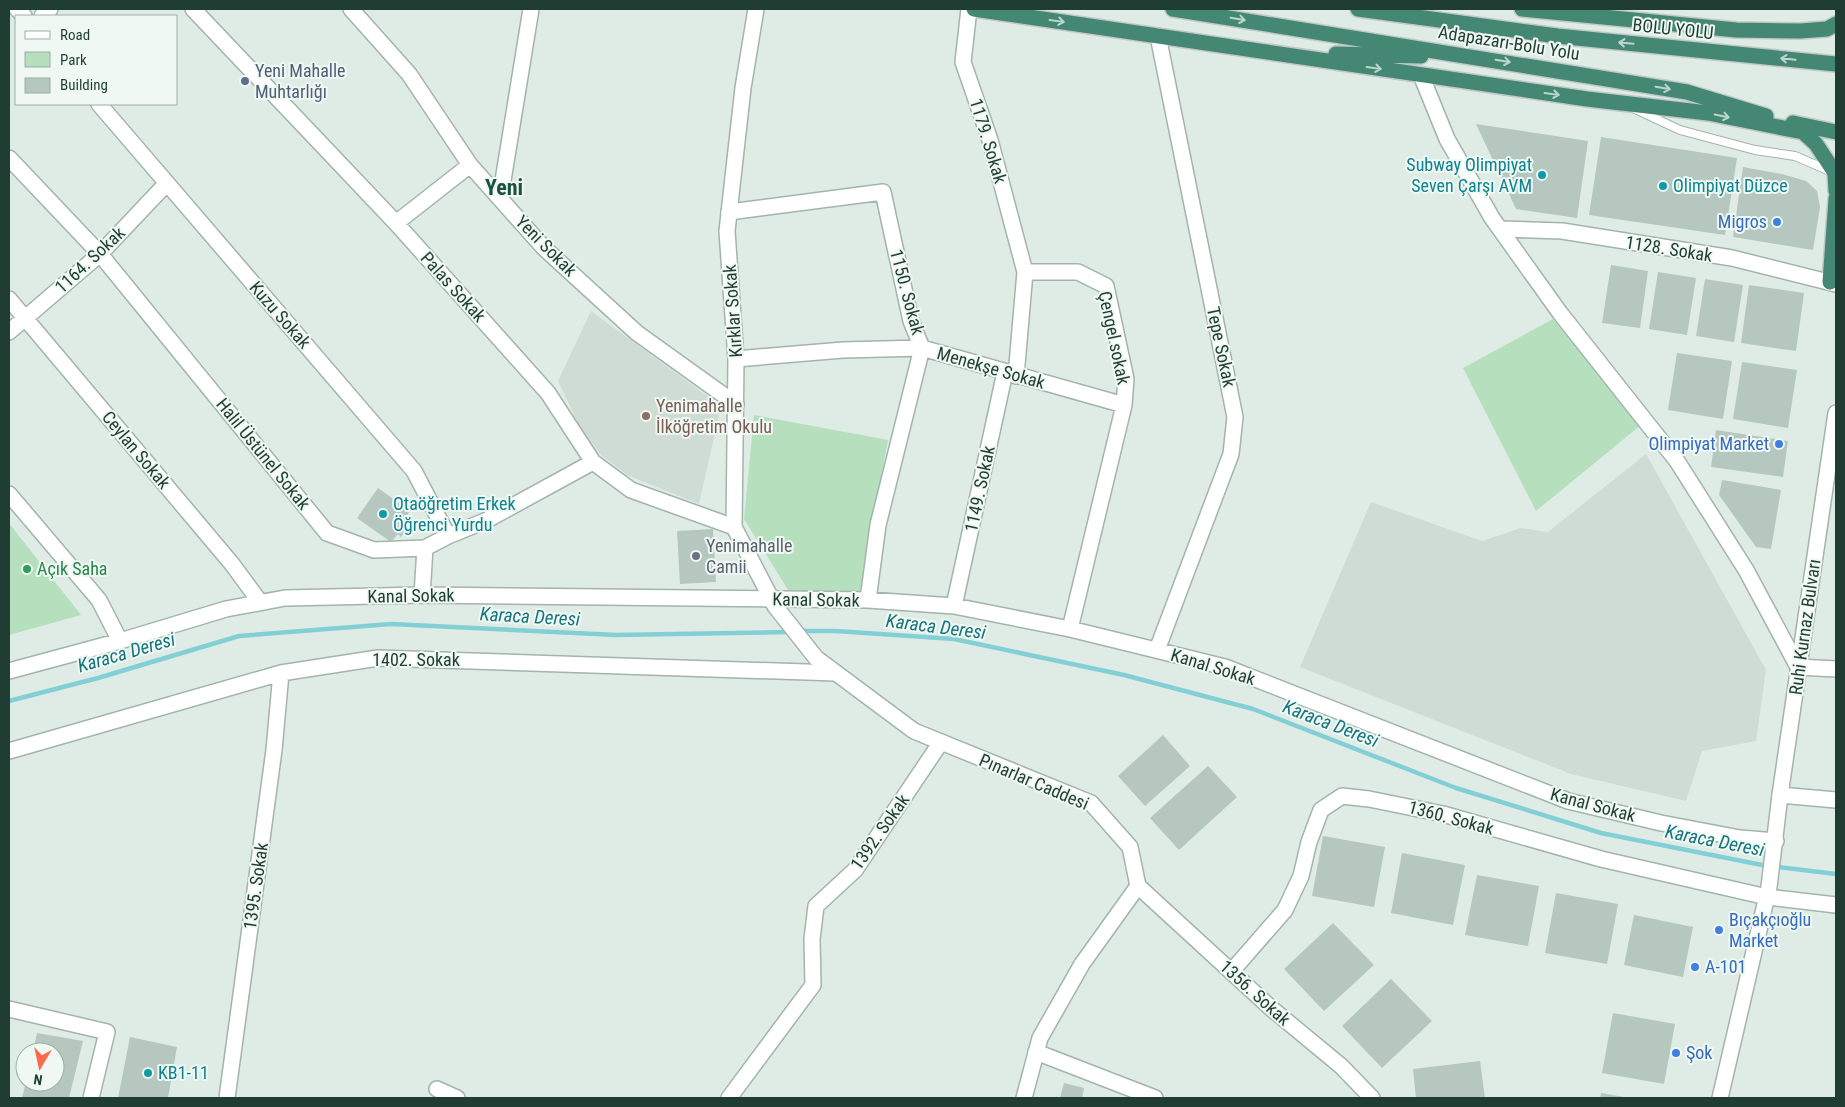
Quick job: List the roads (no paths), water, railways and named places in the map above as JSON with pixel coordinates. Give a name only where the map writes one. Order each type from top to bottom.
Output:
[{"type":"highway","points":[[974,9],[1421,75],[1708,113],[1803,132],[1816,144],[1835,173],[1836,191]]},
{"type":"highway","name":"Adapazarı-Bolu Yolu","points":[[1173,9],[1687,92],[1778,120],[1836,132]]},
{"type":"highway","name":"BOLU YOLU","points":[[1358,9],[1557,36],[1836,64]]},
{"type":"highway","points":[[1419,9],[1496,28]]},
{"type":"highway","points":[[1522,9],[1736,30],[1800,31],[1827,29],[1836,24]]},
{"type":"highway","points":[[1270,52],[1480,58]]},
{"type":"highway","points":[[1833,283],[1836,199]]},
{"type":"street","name":"Palas Sokak","points":[[193,9],[396,223],[548,393],[593,462],[632,490],[734,527]]},
{"type":"street","name":"Yeni Sokak","points":[[351,9],[409,74],[470,165],[544,248],[637,333],[736,404]]},
{"type":"street","points":[[500,199],[532,9]]},
{"type":"street","name":"Kırklar Sokak","points":[[756,9],[743,88],[727,231],[736,358],[734,527],[773,602],[816,658]]},
{"type":"street","name":"1179. Sokak","points":[[969,9],[963,62],[990,140],[1025,272]]},
{"type":"street","name":"Tepe Sokak","points":[[1157,650],[1231,454],[1235,417],[1158,36]]},
{"type":"street","points":[[1421,75],[1447,139],[1500,229],[1560,313],[1677,461],[1746,570],[1798,667],[1836,669]]},
{"type":"street","name":"Kuzu Sokak","points":[[100,105],[414,471],[448,536]]},
{"type":"street","name":"Halil Üstünel Sokak","points":[[9,158],[100,254],[327,532],[374,550],[425,548],[448,536],[485,521],[593,462]]},
{"type":"street","points":[[396,223],[470,165]]},
{"type":"street","name":"1164. Sokak","points":[[9,332],[100,254],[167,183]]},
{"type":"street","name":"1150. Sokak","points":[[729,212],[883,192],[910,321],[922,348],[878,525],[868,600]]},
{"type":"street","name":"1128. Sokak","points":[[1500,229],[1562,232],[1732,258],[1833,283]]},
{"type":"street","points":[[1011,374],[1025,272]]},
{"type":"street","name":"Çengel sokak","points":[[1025,272],[1078,272],[1106,286],[1126,378],[1124,405],[1070,629]]},
{"type":"street","name":"Ceylan Sokak","points":[[9,299],[232,564],[260,602]]},
{"type":"street","name":"Menekşe Sokak","points":[[736,358],[843,350],[922,348],[1124,405]]},
{"type":"street","name":"1149. Sokak","points":[[954,606],[1011,374]]},
{"type":"street","name":"Ruhi Kurnaz Bulvarı","points":[[1768,892],[1798,667],[1832,472],[1836,413]]},
{"type":"street","points":[[9,494],[99,600],[120,641]]},
{"type":"street","points":[[422,595],[425,548]]},
{"type":"street","name":"Kanal Sokak","points":[[9,671],[226,610],[285,598],[422,595],[773,602],[868,600],[954,606],[1070,629],[1225,667],[1568,801],[1681,827],[1740,838],[1776,841]]},
{"type":"street","name":"1402. Sokak","points":[[9,751],[281,673],[378,658],[836,673]]},
{"type":"street","name":"Pınarlar Caddesi","points":[[816,658],[914,731],[1091,803],[1130,847],[1138,886]]},
{"type":"street","name":"1395. Sokak","points":[[227,1098],[274,750],[281,673]]},
{"type":"street","name":"1392. Sokak","points":[[729,1098],[812,986],[812,939],[816,906],[855,870],[940,742]]},
{"type":"street","points":[[1780,795],[1836,800]]},
{"type":"street","name":"1360. Sokak","points":[[1231,972],[1285,910],[1302,876],[1309,842],[1321,810],[1342,796],[1369,799],[1443,814],[1601,860],[1836,905]]},
{"type":"street","points":[[1024,1098],[1040,1038],[1082,964],[1138,886]]},
{"type":"street","name":"1356. Sokak","points":[[1138,886],[1272,1009],[1341,1066],[1372,1098]]},
{"type":"street","points":[[1720,1098],[1768,892]]},
{"type":"street","points":[[9,1009],[107,1032],[91,1098]]},
{"type":"street","points":[[1036,1052],[1148,1097]]},
{"type":"street","points":[[437,1089],[457,1098]]},
{"type":"lane","points":[[1622,103],[1680,130],[1755,150],[1795,156],[1835,173]]},
{"type":"waterway","name":"Karaca Deresi","points":[[9,701],[98,678],[239,636],[391,624],[616,635],[790,632]]},
{"type":"waterway","name":"Karaca Deresi","points":[[800,631],[836,631],[954,639],[1124,675],[1253,709],[1456,788],[1601,833],[1762,865],[1836,874]]},
{"type":"place","name":"Yeni Mahalle Muhtarlığı","points":[[245,81]]},
{"type":"place","name":"Subway Olimpiyat Seven Çarşı AVM","points":[[1542,175]]},
{"type":"place","name":"Olimpiyat Düzce","points":[[1663,186]]},
{"type":"place","name":"Migros","points":[[1777,222]]},
{"type":"place","name":"Yenimahalle İlköğretim Okulu","points":[[646,416]]},
{"type":"place","name":"Olimpiyat Market","points":[[1779,444]]},
{"type":"place","name":"Otaöğretim Erkek Öğrenci Yurdu","points":[[383,514]]},
{"type":"place","name":"Yenimahalle Camii","points":[[696,556]]},
{"type":"place","name":"Açık Saha","points":[[27,569]]},
{"type":"place","name":"Bıçakçıoğlu Market","points":[[1719,930]]},
{"type":"place","name":"A-101","points":[[1695,967]]},
{"type":"place","name":"Şok","points":[[1676,1053]]},
{"type":"place","name":"KB1-11","points":[[148,1073]]},
{"type":"district","name":"Yeni","points":[[504,187]]}]
